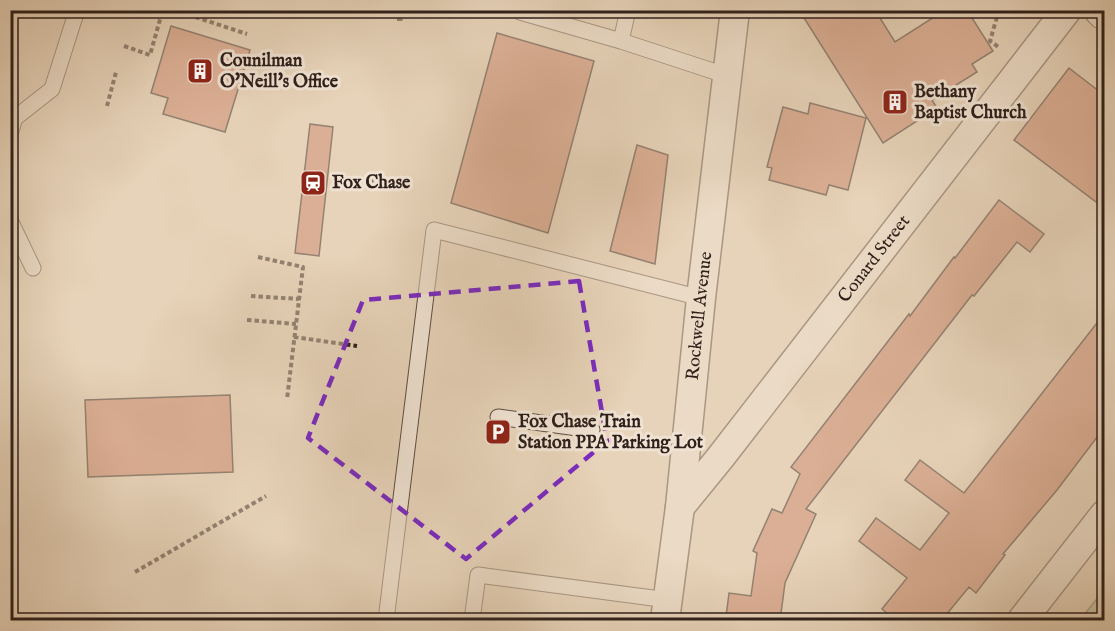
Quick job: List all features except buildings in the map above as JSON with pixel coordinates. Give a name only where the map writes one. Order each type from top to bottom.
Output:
[{"type":"main road","points":[[1101,10],[1104,14]]},
{"type":"street","name":"Rockwell Avenue","points":[[667,610],[735,10]]},
{"type":"street","name":"Conard Street","points":[[680,507],[1067,10]]},
{"type":"street","points":[[1022,621],[1104,515]]},
{"type":"lane","points":[[10,134],[13,113],[52,89],[77,10]]},
{"type":"lane","points":[[520,10],[520,12],[621,41],[728,76]]},
{"type":"lane","points":[[621,41],[628,10]]},
{"type":"lane","points":[[10,220],[33,268]]},
{"type":"lane","points":[[386,621],[434,230],[701,298]]},
{"type":"lane","points":[[498,417],[592,430]]},
{"type":"lane","points":[[472,621],[478,575],[667,610]]},
{"type":"path","points":[[124,46],[150,55],[161,16],[168,10]]},
{"type":"path","points":[[174,10],[247,34]]},
{"type":"path","points":[[397,19],[401,19],[405,10]]},
{"type":"path","points":[[999,10],[990,40],[1004,51]]},
{"type":"path","points":[[107,106],[116,72]]},
{"type":"path","points":[[332,177],[371,181],[377,185]]},
{"type":"path","points":[[258,256],[303,267],[287,399]]},
{"type":"path","points":[[251,296],[299,299]]},
{"type":"path","points":[[247,320],[296,324]]},
{"type":"path","points":[[294,337],[357,346]]},
{"type":"path","points":[[135,572],[266,496]]},
{"type":"highlighted area","points":[[579,281],[607,441],[466,559],[308,438],[363,300]]},
{"type":"green space","points":[[1104,590],[1104,620],[1080,620]]},
{"type":"place","name":"Counilman O'Neill's Office","points":[[200,71]]},
{"type":"place","name":"Bethany Baptist Church","points":[[895,102]]},
{"type":"place","name":"Fox Chase","points":[[313,183]]},
{"type":"place","name":"Fox Chase Train Station PPA Parking Lot","points":[[498,432]]}]
